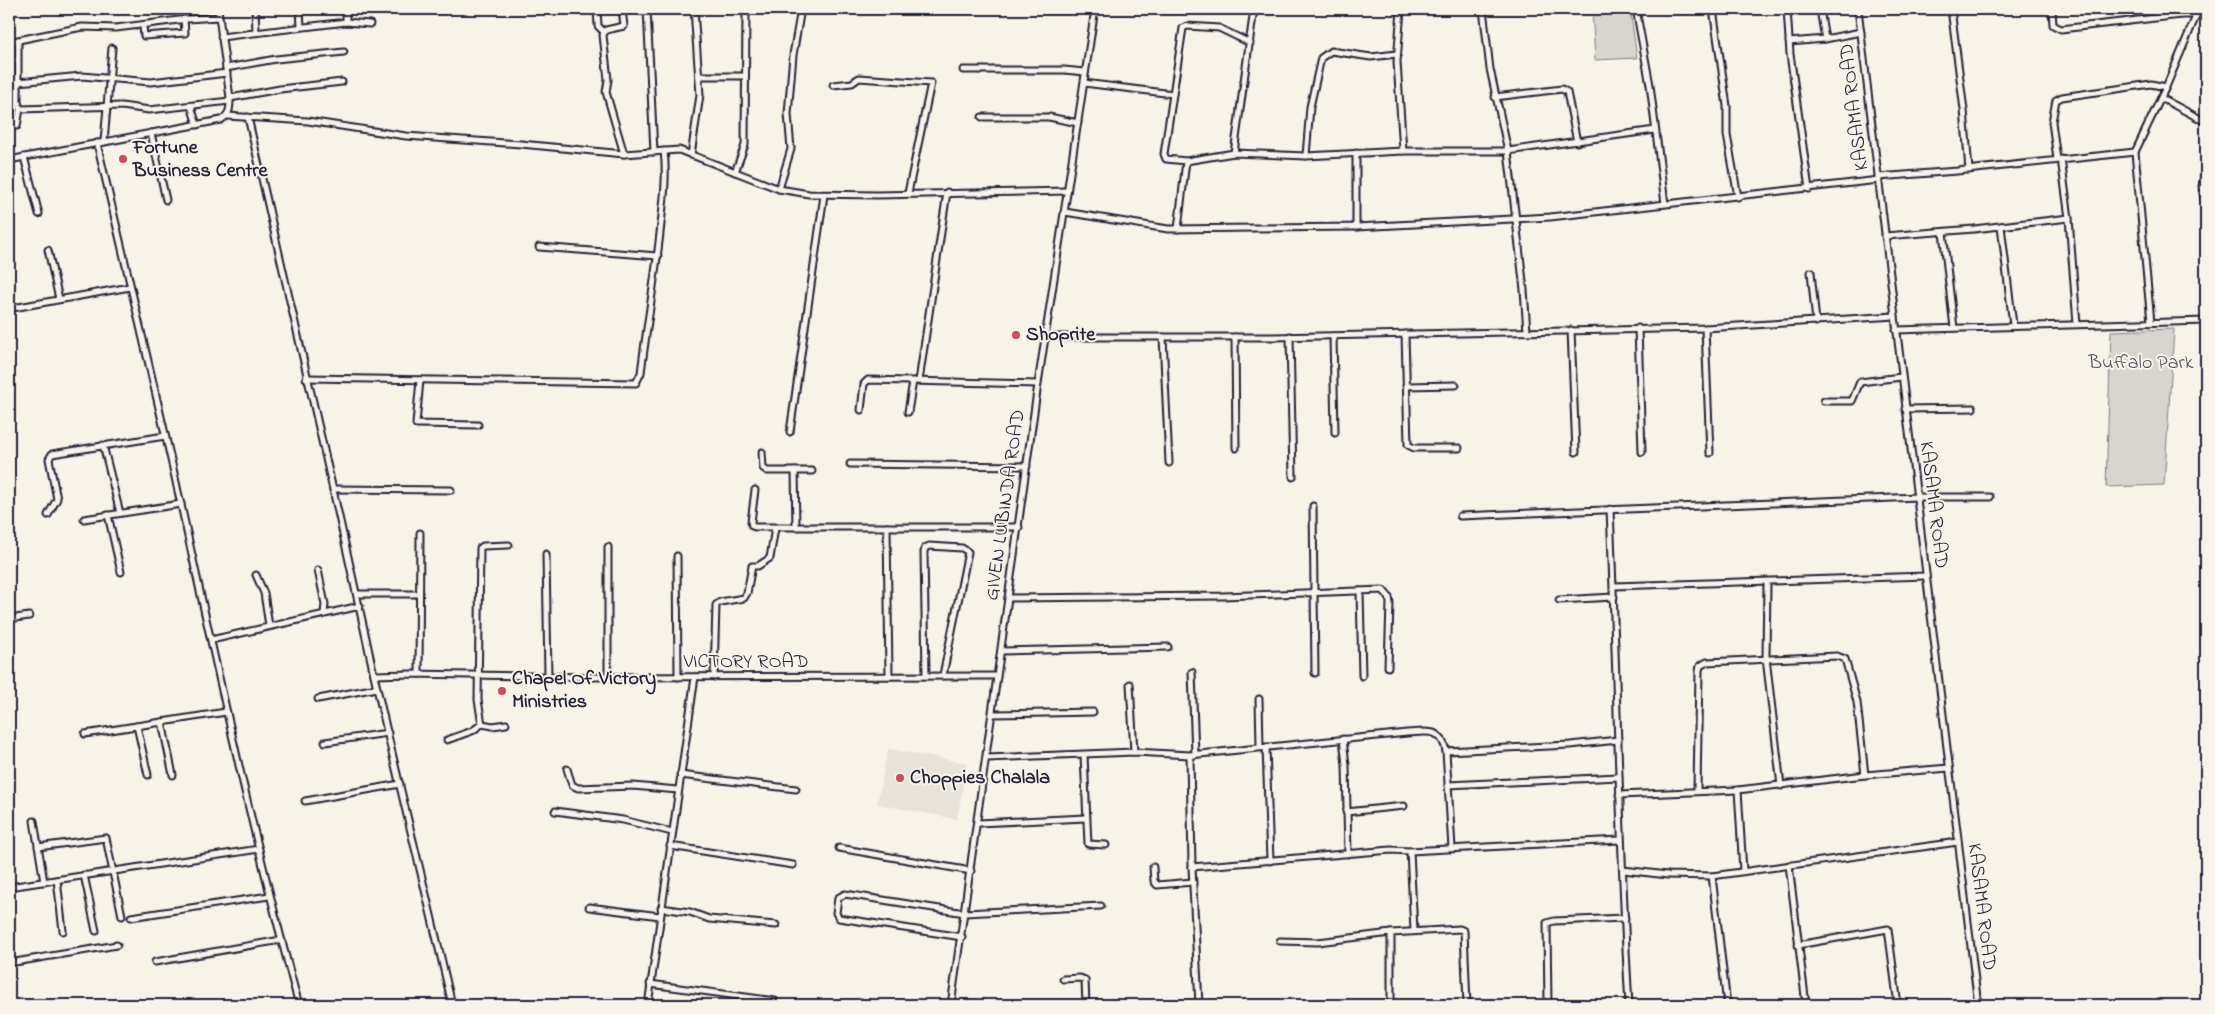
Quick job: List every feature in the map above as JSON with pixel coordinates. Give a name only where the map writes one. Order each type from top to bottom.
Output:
[{"type":"street","points":[[9,10],[14,9]]},
{"type":"street","points":[[9,160],[197,125],[221,120],[227,116],[231,108],[218,9]]},
{"type":"street","points":[[255,9],[256,32]]},
{"type":"street","points":[[300,9],[301,26]]},
{"type":"street","points":[[346,9],[346,22]]},
{"type":"street","points":[[596,9],[598,26],[604,32],[608,80],[606,92],[624,154]]},
{"type":"street","points":[[604,32],[624,26],[622,9]]},
{"type":"street","points":[[647,9],[654,152]]},
{"type":"street","points":[[691,155],[698,117],[699,76],[694,9]]},
{"type":"street","points":[[735,172],[745,144],[746,9]]},
{"type":"street","points":[[778,189],[792,145],[788,114],[793,55],[801,9]]},
{"type":"street","name":"GIVEN LUBINDA ROAD","points":[[952,1005],[988,758],[997,676],[1038,384],[1047,337],[1094,9]]},
{"type":"street","points":[[1234,153],[1254,9]]},
{"type":"street","points":[[1401,9],[1397,54],[1403,151]]},
{"type":"street","points":[[1483,9],[1495,96],[1508,151],[1527,331]]},
{"type":"street","points":[[1636,9],[1650,84],[1665,204]]},
{"type":"street","points":[[1713,9],[1727,106],[1727,135],[1738,197]]},
{"type":"street","points":[[1786,9],[1809,189]]},
{"type":"street","points":[[1820,9],[1825,39]]},
{"type":"street","name":"KASAMA ROAD","points":[[1858,9],[1978,1005]]},
{"type":"street","points":[[1951,9],[1964,110],[1969,170]]},
{"type":"street","points":[[2052,9],[2053,25],[2061,29],[2181,12],[2196,15]]},
{"type":"street","points":[[2151,322],[2135,152],[2166,87],[2199,9]]},
{"type":"street","points":[[9,42],[82,27],[116,28],[143,26],[184,19],[219,17]]},
{"type":"street","points":[[143,26],[144,36],[185,33],[184,19]]},
{"type":"street","points":[[172,21],[174,34]]},
{"type":"street","points":[[221,37],[301,26],[329,26],[346,22],[370,24]]},
{"type":"street","points":[[1250,43],[1219,28],[1186,26],[1183,28],[1164,156],[1168,160],[1186,161],[1234,153],[1306,156],[1403,151],[1508,151],[1655,130]]},
{"type":"street","points":[[1790,42],[1825,39],[1861,32]]},
{"type":"street","points":[[9,126],[16,126],[20,109],[18,102],[18,40]]},
{"type":"street","points":[[104,142],[112,48]]},
{"type":"street","points":[[18,82],[82,76],[109,80],[151,82],[226,71],[276,60],[344,52]]},
{"type":"street","points":[[1306,156],[1310,107],[1321,58],[1331,52],[1371,57],[1397,54]]},
{"type":"street","points":[[9,61],[17,60]]},
{"type":"street","points":[[963,70],[1064,70],[1085,72]]},
{"type":"street","points":[[699,76],[746,76]]},
{"type":"street","points":[[833,85],[852,83],[859,78],[931,83],[908,193]]},
{"type":"street","points":[[20,109],[122,106],[149,110],[191,106],[280,89],[342,82]]},
{"type":"street","points":[[1084,83],[1173,94]]},
{"type":"street","points":[[2077,324],[2069,218],[2052,122],[2056,100],[2062,97],[2152,84],[2166,87]]},
{"type":"street","points":[[1495,96],[1562,89],[1567,92],[1577,142]]},
{"type":"street","points":[[9,91],[18,90]]},
{"type":"street","points":[[2161,98],[2206,122]]},
{"type":"street","points":[[191,106],[197,125]]},
{"type":"street","points":[[227,116],[308,121],[406,136],[624,154],[679,150],[778,189],[824,195],[1067,191]]},
{"type":"street","points":[[248,117],[306,378],[358,594],[374,675],[452,1005]]},
{"type":"street","points":[[982,117],[1049,117],[1078,123]]},
{"type":"street","points":[[150,133],[166,200]]},
{"type":"street","points":[[97,143],[181,504],[226,712],[269,896],[299,1005]]},
{"type":"street","points":[[306,378],[636,383],[641,374],[658,256],[666,184],[664,151]]},
{"type":"street","points":[[1065,212],[1178,229],[1356,227],[1514,219],[1738,197],[1809,189],[1878,178],[2135,152]]},
{"type":"street","points":[[1356,153],[1356,227]]},
{"type":"street","points":[[24,157],[39,214]]},
{"type":"street","points":[[1178,229],[1186,161]]},
{"type":"street","points":[[2206,164],[2202,186],[2206,212]]},
{"type":"street","points":[[919,381],[947,192]]},
{"type":"street","points":[[790,432],[824,195]]},
{"type":"street","points":[[1885,236],[1943,232],[2069,218]]},
{"type":"street","points":[[2001,226],[2013,325]]},
{"type":"street","points":[[1943,232],[1954,328]]},
{"type":"street","points":[[539,247],[658,256]]},
{"type":"street","points":[[48,250],[59,299]]},
{"type":"street","points":[[1811,272],[1816,322]]},
{"type":"street","points":[[9,306],[13,308],[130,287]]},
{"type":"street","points":[[1047,337],[1333,336],[1705,328],[1895,316]]},
{"type":"street","points":[[1896,330],[2013,325],[2206,321]]},
{"type":"street","points":[[1638,328],[1642,452]]},
{"type":"street","points":[[1705,328],[1710,453]]},
{"type":"street","points":[[1571,330],[1576,452]]},
{"type":"street","points":[[1405,334],[1408,445],[1414,448],[1460,448]]},
{"type":"street","points":[[1290,336],[1292,477]]},
{"type":"street","points":[[1333,336],[1335,434]]},
{"type":"street","points":[[1235,337],[1236,448]]},
{"type":"street","points":[[1163,338],[1169,463]]},
{"type":"street","points":[[1824,401],[1852,401],[1860,382],[1901,377]]},
{"type":"street","points":[[420,380],[416,424],[478,425]]},
{"type":"street","points":[[861,410],[864,384],[868,380],[1038,384]]},
{"type":"street","points":[[908,412],[913,381]]},
{"type":"street","points":[[1406,386],[1456,385]]},
{"type":"street","points":[[1905,409],[1973,408]]},
{"type":"street","points":[[48,515],[57,499],[49,456],[103,445],[165,436]]},
{"type":"street","points":[[103,445],[120,513]]},
{"type":"street","points":[[762,452],[764,470],[812,471]]},
{"type":"street","points":[[850,464],[1027,466]]},
{"type":"street","points":[[795,471],[796,527]]},
{"type":"street","points":[[332,489],[450,490]]},
{"type":"street","points":[[755,490],[752,526],[775,528],[1019,527]]},
{"type":"street","points":[[1460,516],[1529,515],[1610,509],[1918,497],[1990,497]]},
{"type":"street","points":[[84,519],[181,504]]},
{"type":"street","points":[[1313,506],[1315,673]]},
{"type":"street","points":[[1610,509],[1614,586],[1620,840],[1629,1005]]},
{"type":"street","points":[[108,515],[121,572]]},
{"type":"street","points":[[887,527],[889,676]]},
{"type":"street","points":[[714,677],[716,605],[720,602],[744,598],[752,566],[758,566],[770,558],[775,528]]},
{"type":"street","points":[[419,674],[420,533]]},
{"type":"street","points":[[482,724],[478,700],[480,548],[483,546],[509,546]]},
{"type":"street","points":[[926,676],[924,552],[925,548],[930,546],[962,548],[968,552],[943,675]]},
{"type":"street","points":[[608,547],[608,677]]},
{"type":"street","points":[[546,554],[548,677]]},
{"type":"street","points":[[677,556],[678,677]]},
{"type":"street","points":[[318,570],[325,604],[324,614]]},
{"type":"street","points":[[256,574],[264,593],[269,626]]},
{"type":"street","points":[[1614,586],[1926,576]]},
{"type":"street","points":[[1766,582],[1766,658],[1781,786]]},
{"type":"street","points":[[1008,598],[1222,596],[1383,590],[1389,597],[1388,667]]},
{"type":"street","points":[[1360,591],[1362,676]]},
{"type":"street","points":[[358,594],[420,594]]},
{"type":"street","points":[[1559,600],[1614,597]]},
{"type":"street","points":[[211,640],[360,606]]},
{"type":"street","points":[[9,619],[29,616]]},
{"type":"street","points":[[1001,651],[1168,647]]},
{"type":"street","points":[[1697,791],[1700,666],[1707,662],[1837,656],[1846,659],[1857,702],[1864,775]]},
{"type":"street","points":[[1192,672],[1192,867],[1199,1005]]},
{"type":"street","name":"VICTORY ROAD","points":[[374,675],[419,674],[548,677],[997,676]]},
{"type":"street","points":[[648,1005],[680,775],[696,677]]},
{"type":"street","points":[[1130,684],[1134,752]]},
{"type":"street","points":[[318,699],[377,688]]},
{"type":"street","points":[[1259,700],[1270,861]]},
{"type":"street","points":[[85,734],[226,712]]},
{"type":"street","points":[[993,714],[1093,712]]},
{"type":"street","points":[[162,722],[174,775]]},
{"type":"street","points":[[447,740],[472,731],[482,724],[492,726],[506,724]]},
{"type":"street","points":[[137,726],[148,775]]},
{"type":"street","points":[[325,742],[388,733]]},
{"type":"street","points":[[988,758],[1134,752],[1192,755],[1407,733],[1434,733],[1442,738],[1446,751],[1452,848]]},
{"type":"street","points":[[1342,739],[1346,765],[1348,854]]},
{"type":"street","points":[[1446,751],[1618,740]]},
{"type":"street","points":[[1084,755],[1088,844],[1106,846]]},
{"type":"street","points":[[1619,795],[1738,790],[1864,775],[1949,768]]},
{"type":"street","points":[[567,770],[572,785],[578,788],[633,786],[678,790]]},
{"type":"street","points":[[680,775],[796,789]]},
{"type":"street","points":[[1448,786],[1619,777]]},
{"type":"street","points":[[305,801],[400,784]]},
{"type":"street","points":[[1738,790],[1743,871]]},
{"type":"street","points":[[1346,812],[1404,806]]},
{"type":"street","points":[[555,811],[623,820],[672,832]]},
{"type":"street","points":[[978,823],[1086,818]]},
{"type":"street","points":[[34,821],[44,882]]},
{"type":"street","points":[[38,847],[106,838],[122,916]]},
{"type":"street","points":[[1192,867],[1391,850],[1410,851],[1620,840]]},
{"type":"street","points":[[1623,870],[1668,875],[1712,876],[1958,842]]},
{"type":"street","points":[[670,846],[793,865]]},
{"type":"street","points":[[839,848],[971,871]]},
{"type":"street","points":[[9,887],[258,849]]},
{"type":"street","points":[[1410,851],[1414,931]]},
{"type":"street","points":[[1789,865],[1806,1005]]},
{"type":"street","points":[[1153,867],[1154,880],[1157,884],[1193,882]]},
{"type":"street","points":[[84,876],[96,931]]},
{"type":"street","points":[[1712,876],[1727,1005]]},
{"type":"street","points":[[57,880],[63,931]]},
{"type":"street","points":[[962,937],[841,918],[836,916],[838,898],[842,894],[965,913],[1101,906]]},
{"type":"street","points":[[131,917],[269,896]]},
{"type":"street","points":[[589,907],[660,916]]},
{"type":"street","points":[[661,908],[690,912],[709,919],[776,925]]},
{"type":"street","points":[[1548,1005],[1547,923],[1554,921],[1625,918]]},
{"type":"street","points":[[1798,945],[1888,928],[1898,1005]]},
{"type":"street","points":[[1280,941],[1325,941],[1391,933],[1462,929],[1467,1005]]},
{"type":"street","points":[[1391,933],[1391,1005]]},
{"type":"street","points":[[155,962],[281,940]]},
{"type":"street","points":[[9,963],[117,945]]},
{"type":"street","points":[[1063,979],[1080,978],[1085,980],[1086,1005]]},
{"type":"street","points":[[650,984],[775,1001]]},
{"type":"shaded area","points":[[888,749],[967,763],[957,819],[877,804]]},
{"type":"green space","points":[[1592,9],[1630,9],[1637,58],[1595,60]]},
{"type":"green space","name":"Buffalo Park","points":[[2174,329],[2164,485],[2106,487],[2111,331]]},
{"type":"place","name":"Fortune Business Centre","points":[[123,159]]},
{"type":"place","name":"Shoprite","points":[[1016,335]]},
{"type":"place","name":"Chapel Of Victory Ministries","points":[[502,691]]},
{"type":"place","name":"Choppies Chalala","points":[[900,778]]}]
